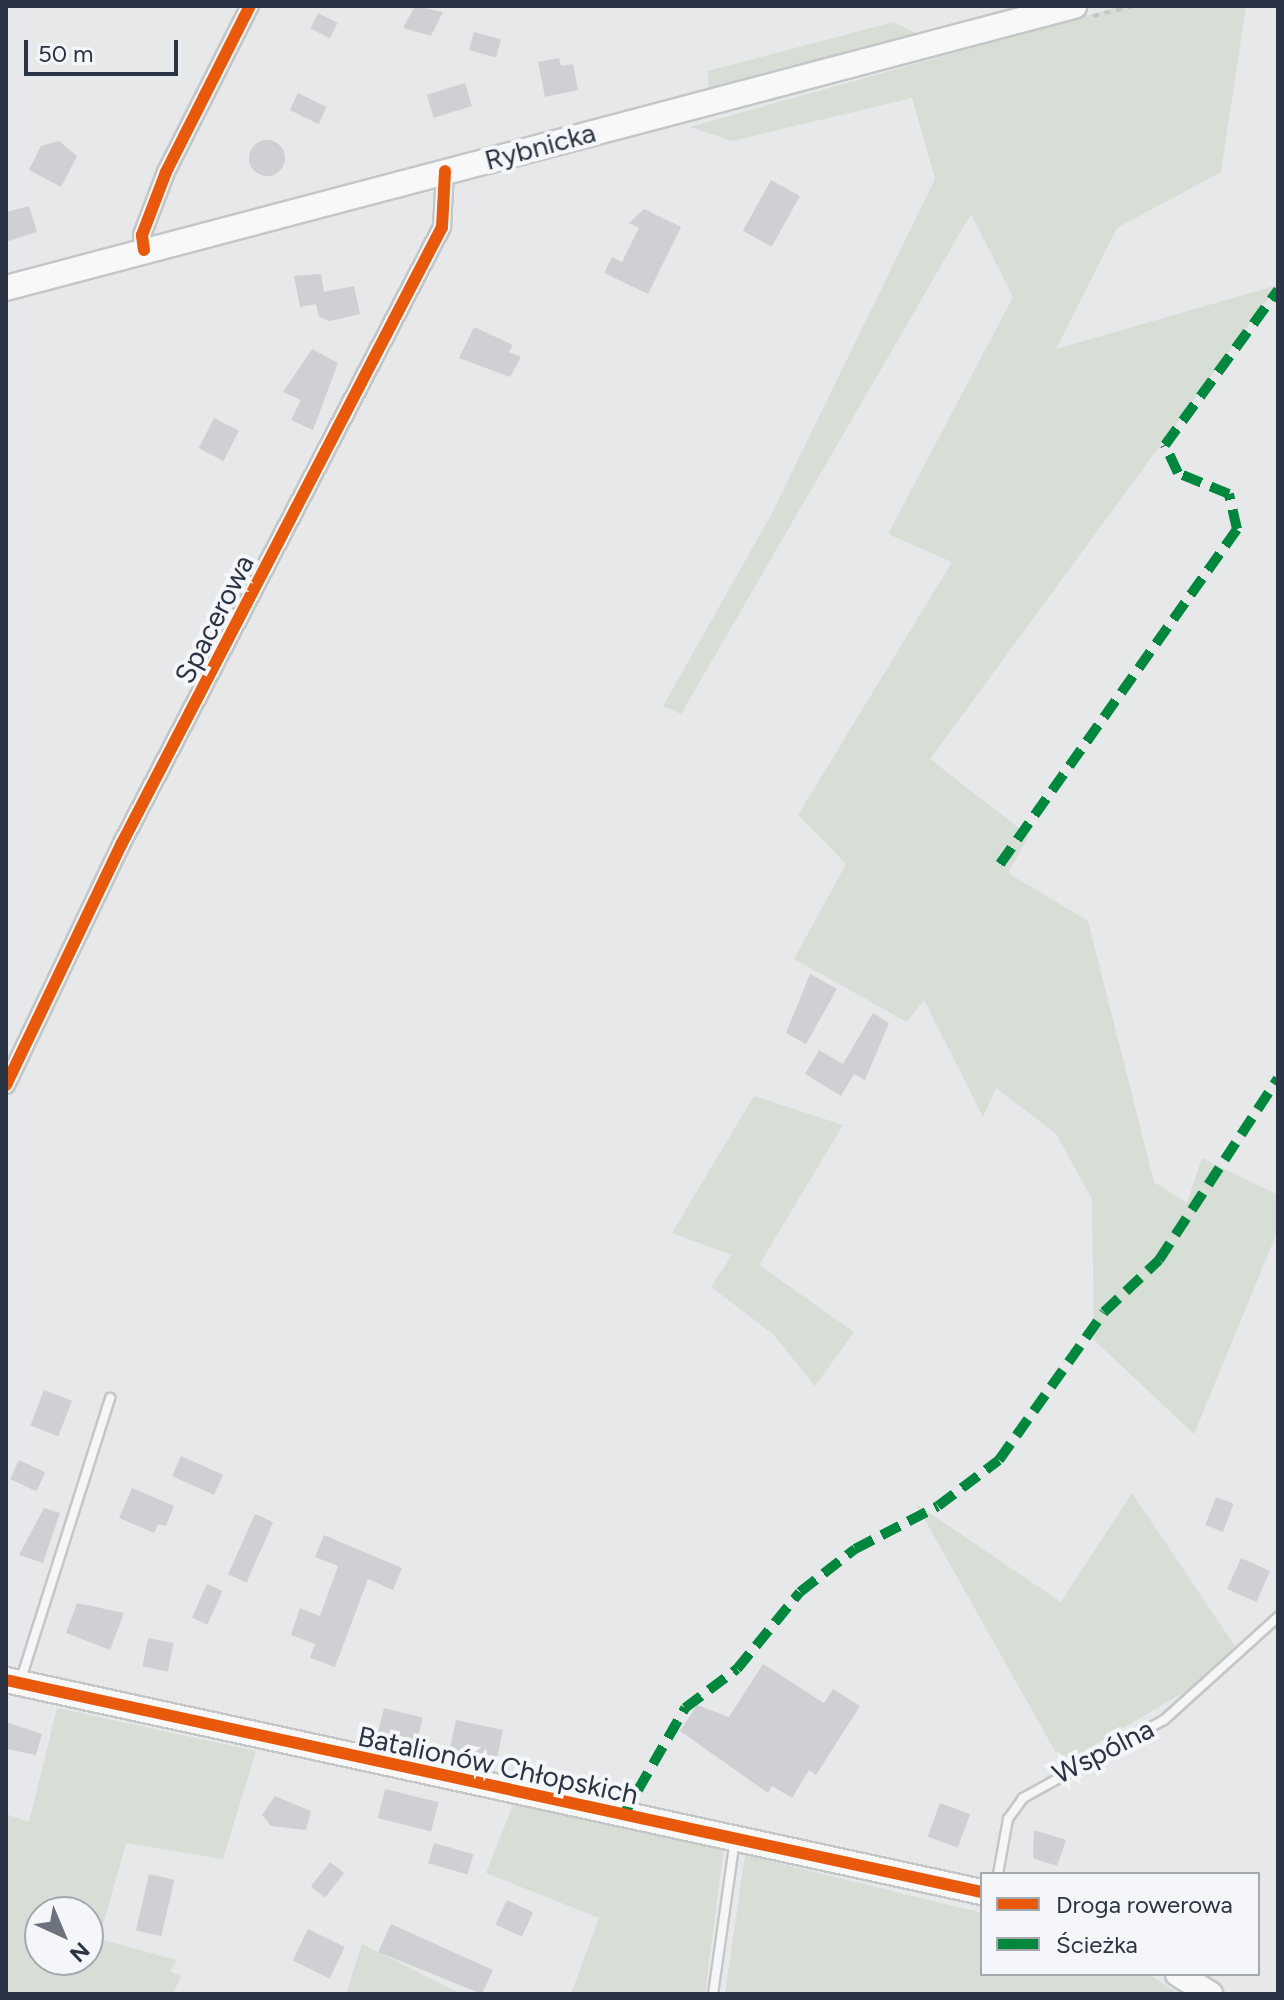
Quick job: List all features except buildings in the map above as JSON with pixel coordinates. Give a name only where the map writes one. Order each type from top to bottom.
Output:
[{"type":"main road","name":"Rybnicka","points":[[6,288],[1028,13],[1074,6]]},
{"type":"main road","name":"Batalionów Chłopskich","points":[[13,1682],[980,1892]]},
{"type":"main road","points":[[1181,1976],[1210,1994]]},
{"type":"street","points":[[144,250],[142,235],[166,172],[250,6]]},
{"type":"street","name":"Spacerowa","points":[[6,1085],[121,845],[442,227],[445,171]]},
{"type":"lane","points":[[13,1682],[110,1398]]},
{"type":"lane","name":"Wspólna","points":[[998,1872],[1008,1819],[1023,1798],[1151,1729],[1278,1617]]},
{"type":"lane","points":[[713,1994],[735,1839]]},
{"type":"shaded area","points":[[1121,6],[1246,6],[1221,172],[1117,228],[1056,349],[1278,285],[930,759],[1029,836],[1008,873],[1088,921],[1154,1182],[1187,1203],[1202,1158],[1278,1195],[1278,1230],[1194,1434],[1094,1340],[1092,1199],[1056,1134],[996,1088],[983,1117],[924,1000],[907,1022],[794,959],[846,864],[798,815],[952,562],[888,534],[1013,297],[971,214],[681,714],[663,706],[771,515],[935,179],[912,98],[732,141],[690,127]]},
{"type":"shaded area","points":[[894,22],[918,34],[709,91],[708,71]]},
{"type":"shaded area","points":[[754,1096],[843,1125],[759,1265],[854,1332],[815,1386],[773,1334],[711,1287],[732,1255],[672,1233]]},
{"type":"shaded area","points":[[1132,1493],[1235,1646],[1186,1691],[1072,1758],[1056,1753],[916,1504],[1061,1602]]},
{"type":"shaded area","points":[[57,1708],[256,1751],[223,1859],[126,1843],[104,1921],[104,1896],[24,1896],[24,1976],[104,1976],[104,1940],[177,1960],[170,1971],[181,1976],[173,1994],[6,1994],[6,1814],[29,1822]]},
{"type":"shaded area","points":[[513,1805],[724,1847],[705,1994],[571,1994],[599,1918],[486,1873]]},
{"type":"shaded area","points":[[745,1855],[980,1913],[980,1976],[1151,1976],[1179,1994],[725,1994]]},
{"type":"shaded area","points":[[362,1944],[461,1994],[346,1994]]},
{"type":"marked path","points":[[1000,864],[1237,529],[1229,494],[1178,473],[1165,445],[1278,290]]},
{"type":"marked path","points":[[623,1816],[685,1708],[737,1669],[800,1592],[855,1549],[938,1506],[999,1460],[1104,1312],[1159,1260],[1278,1078]]},
{"type":"cycle path","points":[[144,250],[142,235],[166,172],[250,6]]},
{"type":"cycle path","points":[[6,1085],[121,845],[442,227],[445,171]]},
{"type":"cycle path","points":[[6,1680],[980,1892]]}]
